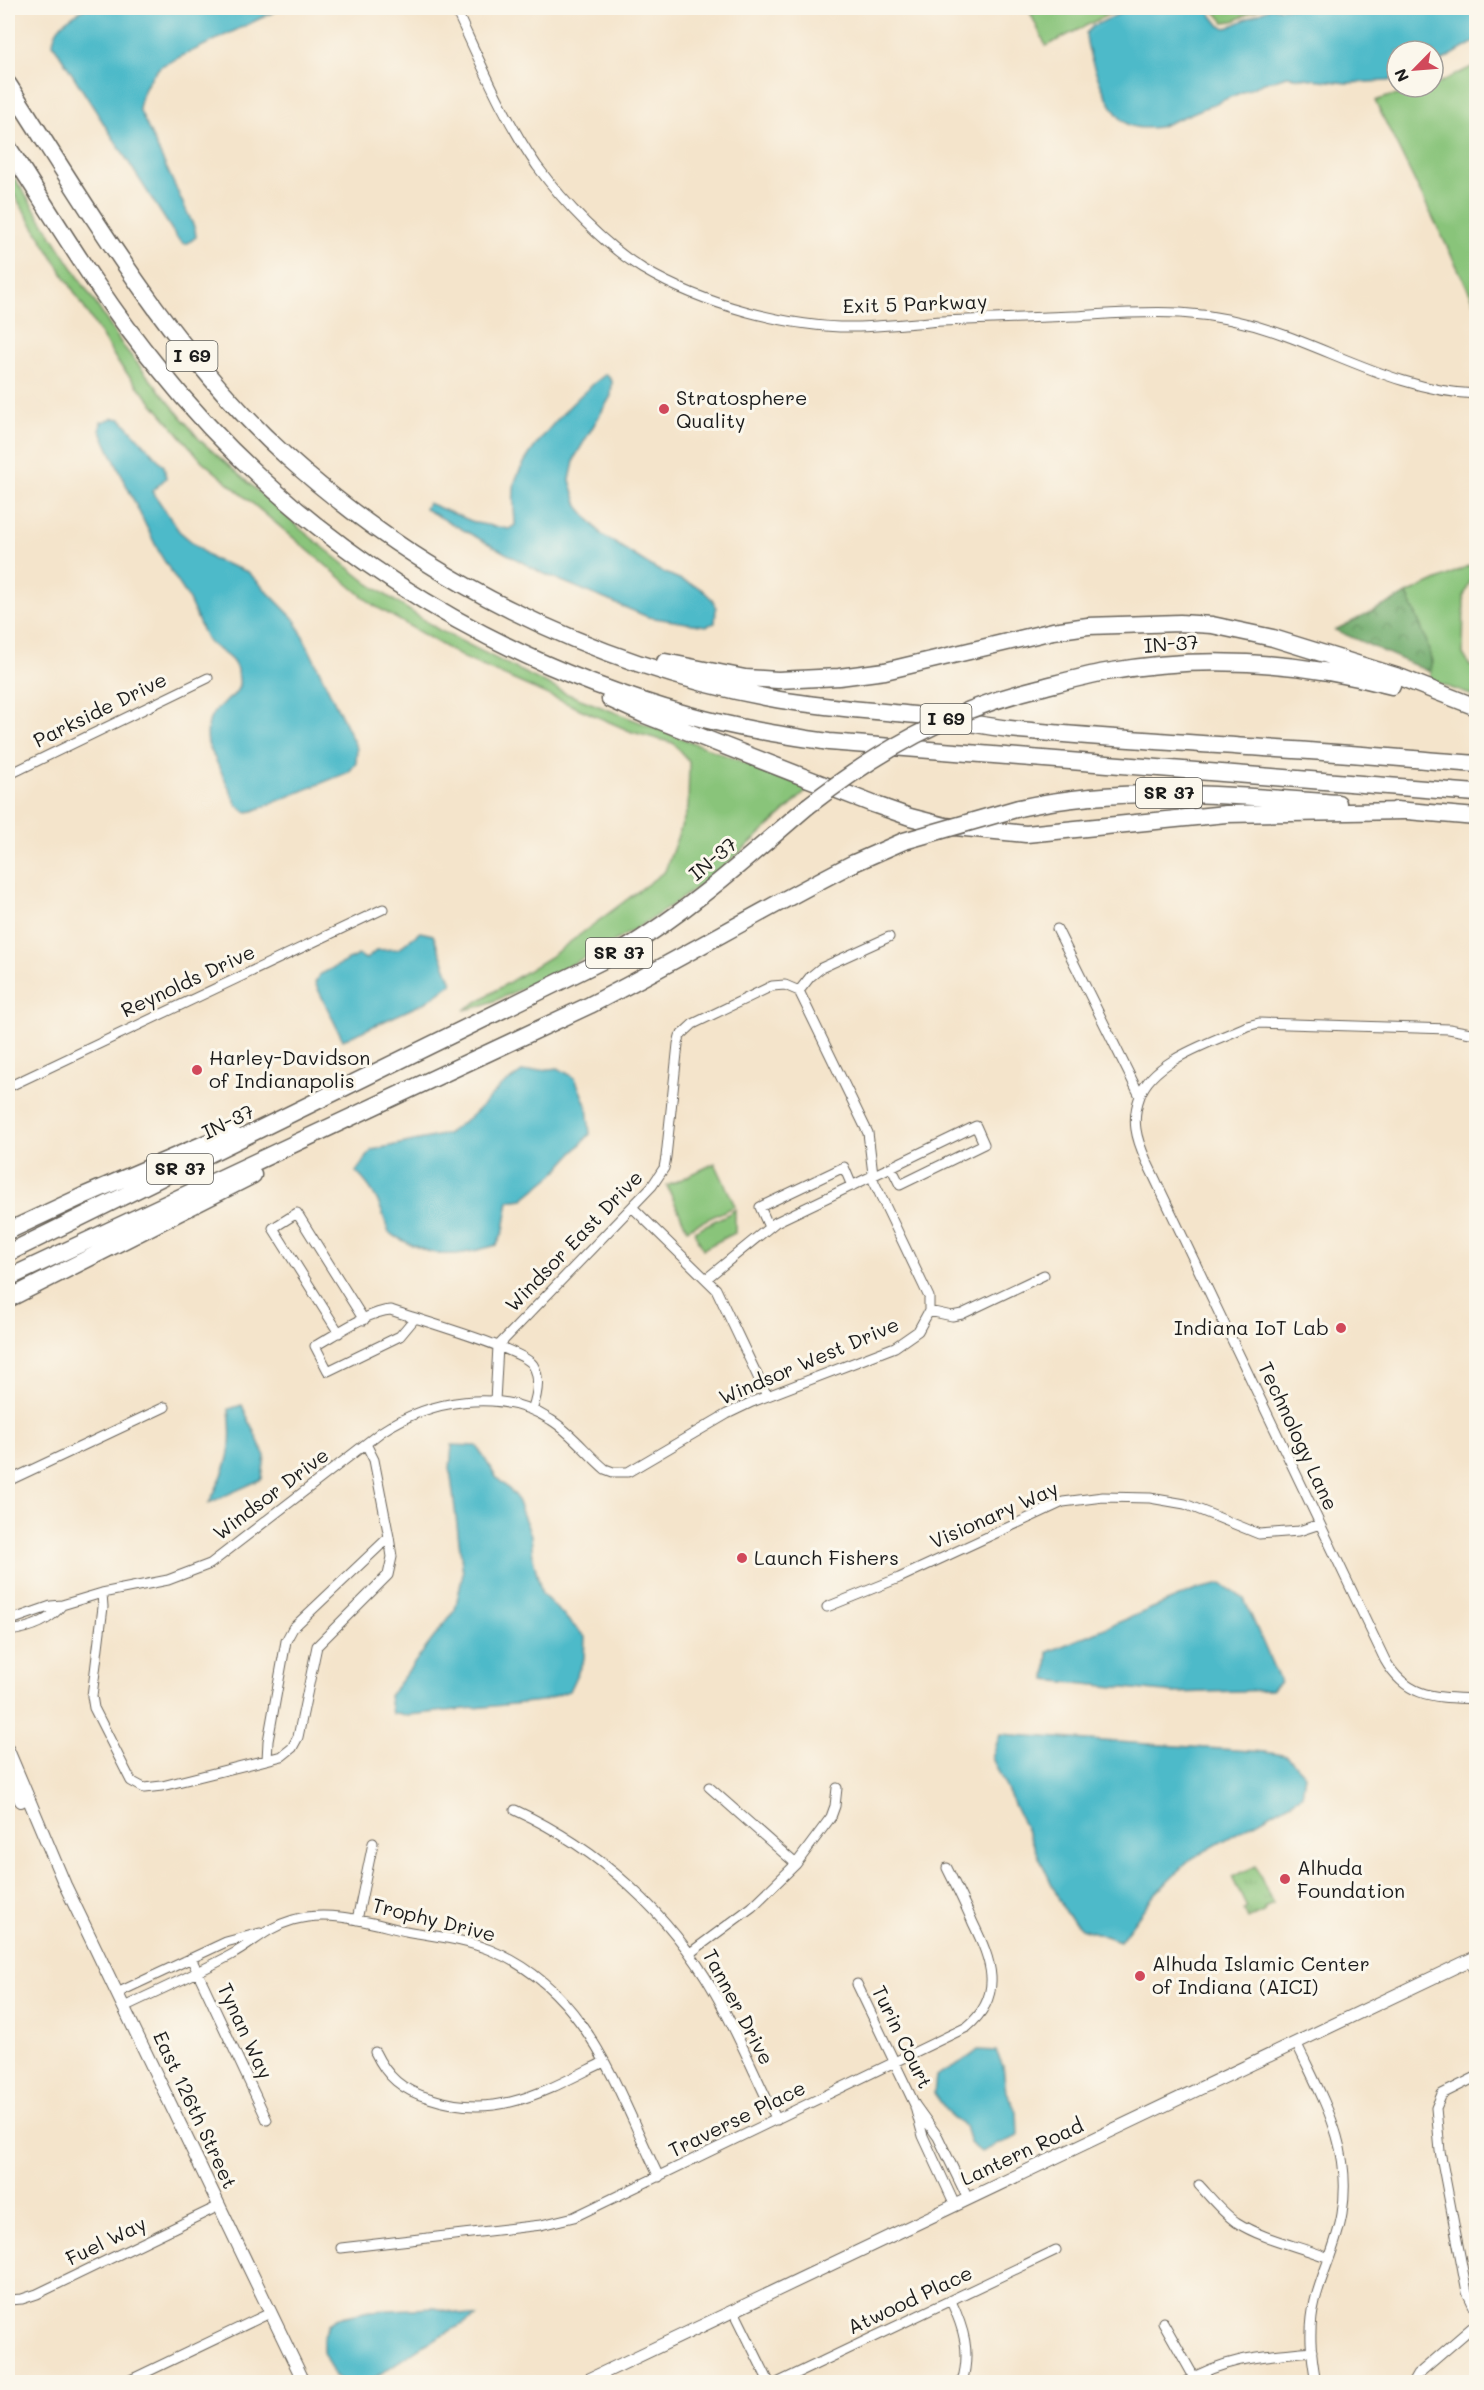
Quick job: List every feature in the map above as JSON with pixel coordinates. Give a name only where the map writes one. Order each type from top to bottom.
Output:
[{"type":"highway","name":"I 69","points":[[8,84],[152,304],[205,372],[286,456],[344,505],[440,571],[500,605],[585,644],[665,672],[764,697],[1006,728],[1476,764]]},
{"type":"highway","name":"I 69","points":[[8,147],[126,326],[157,367],[214,433],[262,480],[332,538],[420,599],[493,639],[574,676],[690,716],[829,742],[1476,793]]},
{"type":"highway","points":[[440,571],[623,653],[745,678],[800,680],[860,675],[1053,631],[1100,625],[1180,623],[1212,625],[1273,638],[1402,678],[1476,709]]},
{"type":"highway","name":"IN-37","points":[[8,1253],[572,977],[653,933],[708,892],[808,806],[867,763],[919,732],[983,705],[1104,672],[1137,667],[1226,662],[1290,666],[1333,672],[1476,709]]},
{"type":"highway","points":[[574,676],[615,701],[645,715],[873,804],[910,817],[945,825],[1026,834],[1226,814],[1405,811]]},
{"type":"highway","name":"SR 37","points":[[8,1278],[590,1005],[657,971],[791,895],[904,841],[1019,808],[1073,799],[1169,793],[1353,804],[1476,817]]},
{"type":"highway","points":[[8,1231],[171,1158],[352,1084]]},
{"type":"highway","points":[[8,1299],[344,1130],[411,1090]]},
{"type":"street","name":"Exit 5 Parkway","points":[[455,8],[525,147],[569,204],[604,238],[643,268],[718,303],[779,320],[857,327],[1127,312],[1182,313],[1238,321],[1281,333],[1419,386],[1476,394]]},
{"type":"street","name":"Parkside Drive","points":[[8,775],[208,678]]},
{"type":"street","name":"Reynolds Drive","points":[[8,1087],[383,909]]},
{"type":"street","points":[[1057,928],[1140,1096]]},
{"type":"street","points":[[889,937],[815,972],[799,991],[868,1133],[873,1176],[929,1297],[929,1311],[952,1316],[962,1314],[1044,1275]]},
{"type":"street","name":"Windsor East Drive","points":[[498,1346],[658,1179],[664,1168],[678,1044],[686,1028],[772,986],[785,985],[799,991]]},
{"type":"street","name":"Technology Lane","points":[[1475,1032],[1449,1029],[1259,1023],[1247,1026],[1164,1066],[1149,1080],[1140,1096],[1135,1120],[1140,1145],[1385,1660],[1396,1677],[1422,1694],[1476,1699]]},
{"type":"street","points":[[706,1279],[769,1227],[891,1167],[976,1126],[984,1144],[900,1185],[891,1167]]},
{"type":"street","points":[[769,1227],[760,1207],[844,1167],[852,1186]]},
{"type":"street","points":[[632,1207],[706,1279],[720,1296],[767,1396]]},
{"type":"street","points":[[339,1333],[273,1228],[297,1213],[364,1320]]},
{"type":"street","points":[[415,1318],[400,1335],[328,1371],[315,1346],[385,1311],[415,1318],[521,1354],[534,1366],[537,1386],[532,1410]]},
{"type":"street","name":"Windsor West Drive","points":[[495,1401],[532,1410],[552,1420],[605,1469],[620,1473],[638,1467],[727,1414],[767,1396],[895,1347],[918,1331],[929,1311]]},
{"type":"street","points":[[495,1401],[498,1346]]},
{"type":"street","name":"Windsor Drive","points":[[8,1621],[51,1606],[168,1580],[210,1564],[398,1422],[429,1409],[464,1402],[495,1401]]},
{"type":"street","points":[[8,1481],[165,1407]]},
{"type":"street","points":[[102,1593],[103,1607],[92,1701],[131,1781],[138,1786],[150,1788],[267,1760],[287,1753],[298,1737],[317,1646],[388,1575],[392,1557],[389,1537],[374,1460],[366,1444]]},
{"type":"street","name":"Visionary Way","points":[[827,1607],[907,1574],[1051,1506],[1077,1500],[1132,1497],[1176,1503],[1259,1534],[1299,1532],[1320,1524]]},
{"type":"street","points":[[267,1760],[285,1641],[293,1628],[389,1537]]},
{"type":"street","name":"Windsor Drive","points":[[8,1631],[33,1625],[56,1614],[62,1605]]},
{"type":"street","name":"East 126th Street","points":[[8,1750],[51,1854],[304,2382]]},
{"type":"street","name":"East 126th Street","points":[[8,1776],[51,1854]]},
{"type":"street","points":[[709,1787],[796,1864]]},
{"type":"street","points":[[690,1953],[752,1907],[796,1864],[831,1817],[837,1788]]},
{"type":"street","name":"Tanner Drive","points":[[515,1810],[572,1842],[604,1864],[651,1907],[690,1953],[726,2013],[777,2120]]},
{"type":"street","points":[[357,1920],[374,1843]]},
{"type":"street","name":"Traverse Place","points":[[341,2248],[563,2221],[659,2177],[967,2027],[981,2013],[990,1993],[992,1974],[988,1955],[947,1868]]},
{"type":"street","name":"Trophy Drive","points":[[117,1993],[226,1942],[262,1933],[295,1919],[312,1916],[357,1920],[471,1944],[489,1950],[524,1967],[553,1989],[571,2007],[604,2062],[659,2177]]},
{"type":"street","name":"Trophy Drive","points":[[124,2007],[232,1955],[262,1933]]},
{"type":"street","name":"Tynan Way","points":[[191,1958],[267,2120]]},
{"type":"street","points":[[1473,1958],[1476,1973]]},
{"type":"street","name":"Lantern Road","points":[[584,2382],[1473,1958]]},
{"type":"street","name":"Turin Court","points":[[857,1984],[915,2105],[938,2137],[968,2199]]},
{"type":"street","points":[[1296,2042],[1336,2128],[1343,2160],[1342,2215],[1311,2319],[1311,2351],[1317,2382]]},
{"type":"street","points":[[375,2052],[387,2073],[405,2088],[436,2101],[469,2107],[495,2106],[521,2100],[604,2062]]},
{"type":"street","points":[[1476,2077],[1442,2094],[1436,2108],[1440,2151],[1459,2253],[1467,2292],[1476,2311]]},
{"type":"street","name":"Turin Court","points":[[915,2105],[923,2136],[955,2205]]},
{"type":"street","points":[[1199,2185],[1221,2209],[1239,2223],[1267,2236],[1329,2258]]},
{"type":"street","name":"Fuel Way","points":[[8,2300],[22,2299],[37,2294],[219,2206]]},
{"type":"street","name":"Atwood Place","points":[[779,2382],[1056,2250]]},
{"type":"street","points":[[951,2301],[962,2325],[966,2342],[966,2362],[962,2382]]},
{"type":"street","points":[[734,2311],[769,2382]]},
{"type":"street","points":[[126,2382],[270,2313]]},
{"type":"street","points":[[1163,2322],[1194,2377]]},
{"type":"street","points":[[1413,2382],[1417,2375],[1476,2324]]},
{"type":"street","points":[[1185,2382],[1225,2362],[1311,2351]]},
{"type":"green space","points":[[1028,8],[1121,8],[1046,46]]},
{"type":"green space","points":[[1212,8],[1260,8],[1234,21],[1224,22]]},
{"type":"green space","points":[[1476,65],[1476,305],[1375,101],[1385,98],[1445,99],[1445,80]]},
{"type":"green space","points":[[8,168],[123,346],[200,440],[303,531],[369,584],[439,630],[565,693],[810,788],[716,873],[631,932],[540,980],[493,1001],[464,1010],[550,957],[665,871],[688,808],[689,762],[673,743],[632,732],[464,658],[373,605],[202,461],[119,364],[8,185]]},
{"type":"green space","points":[[1470,565],[1475,569],[1464,596],[1463,654],[1470,666],[1476,668],[1476,697],[1429,680],[1432,665],[1431,654],[1407,594]]},
{"type":"green space","points":[[1407,594],[1428,645],[1430,672],[1335,630]]},
{"type":"green space","points":[[715,1163],[735,1206],[687,1229],[667,1186]]},
{"type":"green space","points":[[735,1209],[735,1233],[703,1249],[694,1231]]},
{"type":"green space","points":[[1256,1866],[1273,1904],[1264,1908],[1265,1911],[1248,1919],[1244,1910],[1247,1908],[1232,1877]]},
{"type":"water","points":[[86,8],[282,8],[161,66],[152,76],[144,91],[139,109],[195,229],[196,237],[188,243],[184,244],[177,238],[53,44],[56,31],[60,26]]},
{"type":"water","points":[[1131,8],[1206,8],[1220,26],[1227,28],[1270,8],[1476,8],[1476,41],[1445,59],[1445,39],[1385,39],[1385,81],[1346,83],[1287,76],[1264,83],[1159,127],[1149,128],[1138,128],[1123,121],[1108,99],[1095,70],[1087,43],[1086,33],[1093,26]]},
{"type":"water","points":[[606,374],[612,381],[611,396],[575,457],[570,480],[578,506],[602,535],[656,569],[700,588],[713,600],[716,608],[715,623],[706,626],[648,617],[540,572],[425,509],[428,503],[476,523],[509,529],[515,525],[514,489],[522,466],[555,422]]},
{"type":"water","points":[[113,418],[121,419],[164,466],[166,478],[152,491],[179,531],[212,559],[248,572],[295,620],[357,749],[356,763],[349,772],[253,811],[246,812],[237,805],[208,744],[207,729],[210,718],[216,710],[235,694],[239,687],[237,670],[230,658],[206,638],[187,596],[151,535],[100,430],[101,422]]},
{"type":"water","points":[[420,932],[433,935],[452,983],[426,1002],[343,1040],[315,983],[319,975],[358,955],[366,959],[377,950],[398,949]]},
{"type":"water","points":[[558,1068],[575,1078],[587,1107],[590,1134],[555,1173],[523,1199],[509,1201],[504,1230],[497,1245],[465,1253],[442,1254],[419,1248],[389,1233],[377,1200],[356,1172],[372,1150],[447,1134],[475,1113],[500,1087],[522,1072]]},
{"type":"water","points":[[242,1405],[265,1456],[262,1479],[209,1503],[228,1458],[231,1436],[229,1409]]},
{"type":"water","points":[[452,1445],[477,1446],[496,1477],[515,1495],[531,1535],[533,1558],[542,1594],[585,1637],[584,1659],[569,1691],[542,1701],[409,1715],[392,1714],[389,1696],[455,1610],[463,1573],[450,1469]]},
{"type":"water","points":[[1222,1584],[1244,1599],[1280,1682],[1271,1690],[1174,1693],[1046,1680],[1048,1652],[1198,1589]]},
{"type":"water","points":[[1000,1734],[1265,1752],[1287,1756],[1305,1775],[1302,1796],[1191,1859],[1154,1895],[1120,1941],[1081,1928],[1065,1912],[992,1758]]},
{"type":"water","points":[[978,2050],[996,2051],[1003,2066],[1006,2092],[1017,2112],[1018,2136],[981,2152],[970,2143],[965,2126],[952,2118],[934,2093],[936,2076]]},
{"type":"water","points":[[435,2308],[476,2317],[422,2346],[371,2380],[343,2382],[335,2377],[323,2352],[323,2338],[329,2324],[338,2318],[369,2311]]},
{"type":"place","name":"Stratosphere Quality","points":[[664,409]]},
{"type":"place","name":"Harley-Davidson of Indianapolis","points":[[197,1070]]},
{"type":"place","name":"Indiana IoT Lab","points":[[1341,1328]]},
{"type":"place","name":"Launch Fishers","points":[[742,1558]]},
{"type":"place","name":"Alhuda Foundation","points":[[1285,1879]]},
{"type":"place","name":"Alhuda Islamic Center of Indiana (AICI)","points":[[1140,1976]]}]
